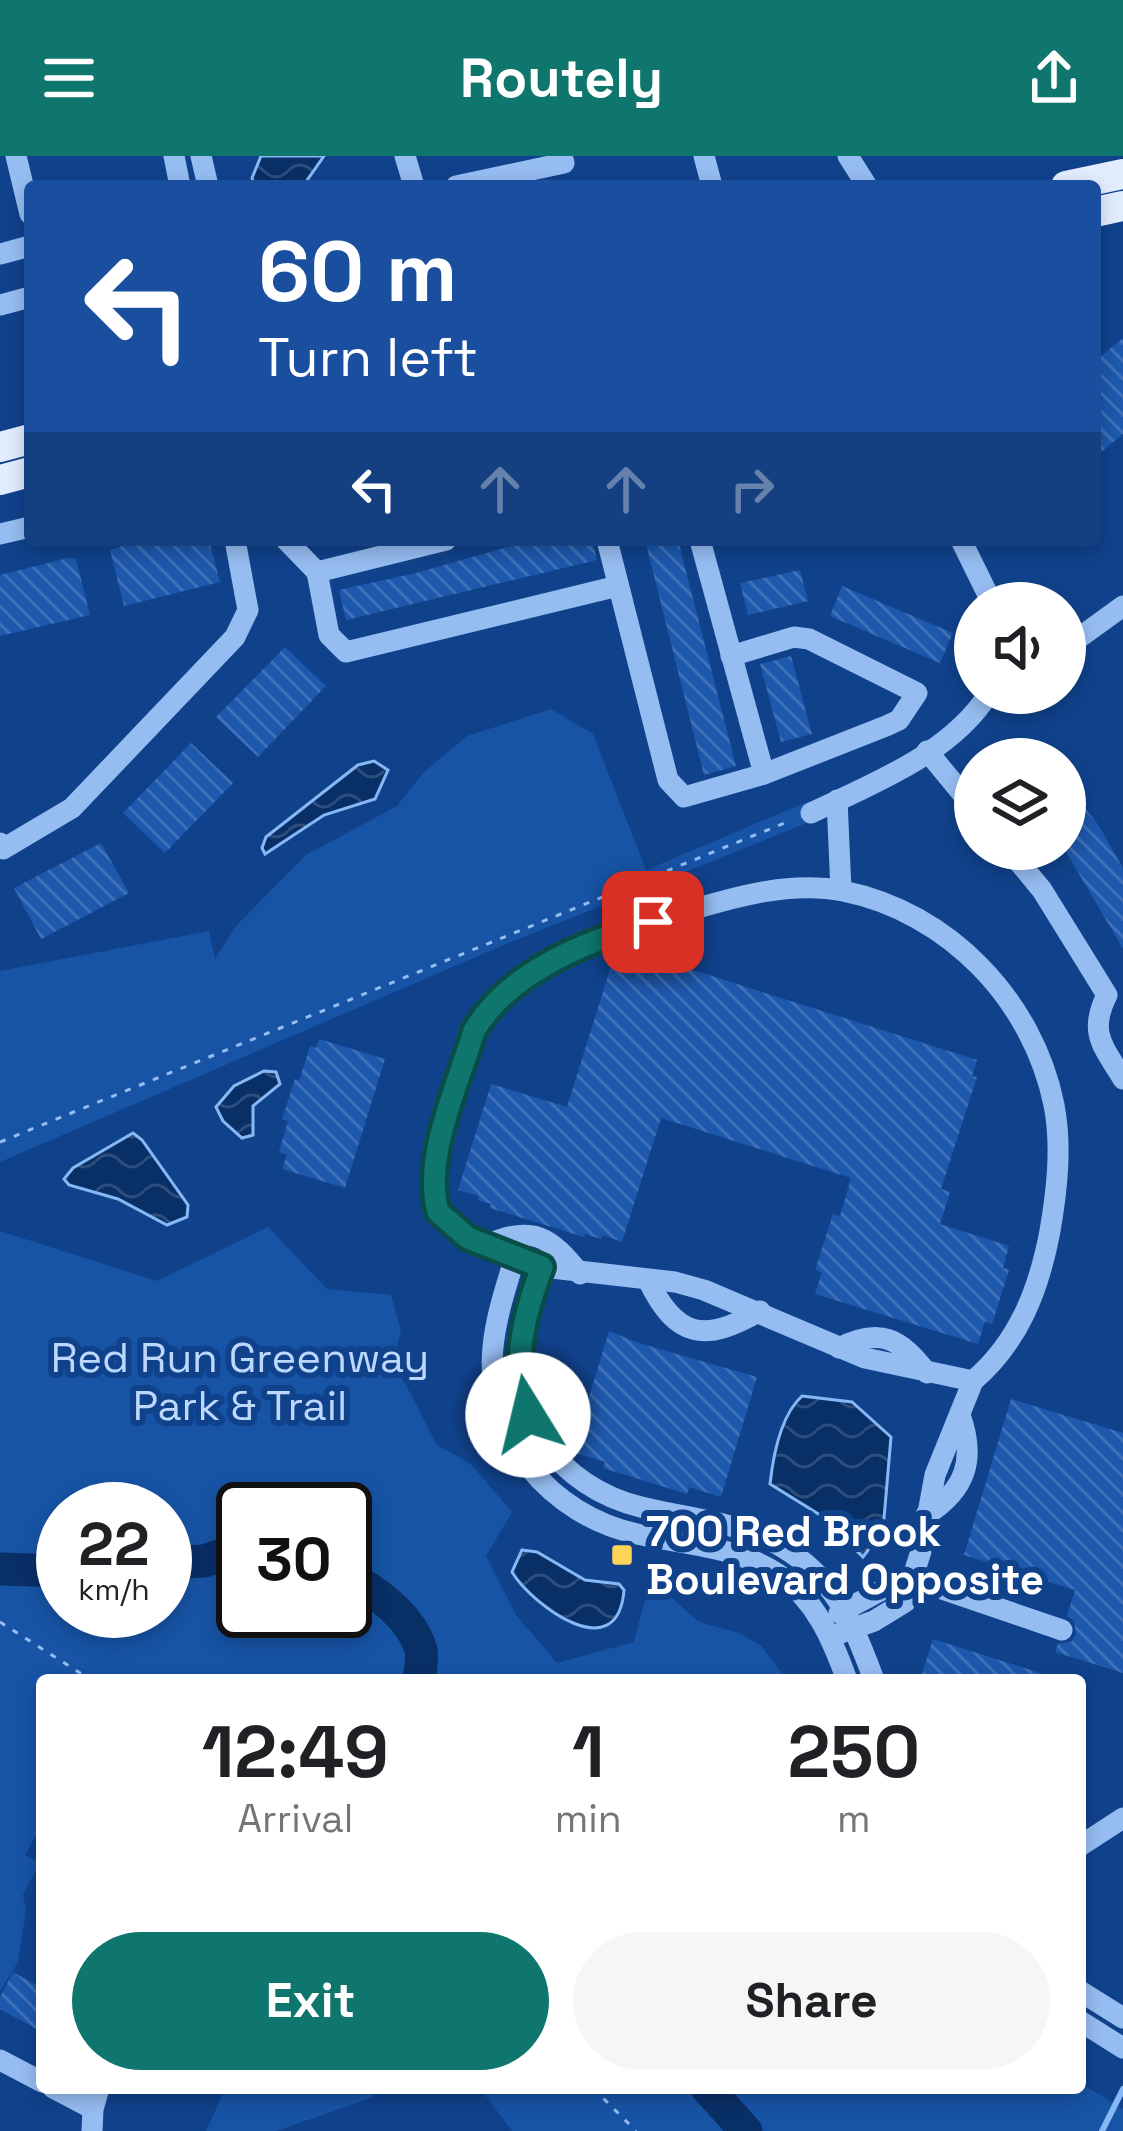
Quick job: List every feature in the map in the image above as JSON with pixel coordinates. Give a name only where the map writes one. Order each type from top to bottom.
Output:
[{"type":"street","points":[[16,156],[24,189]]},
{"type":"street","points":[[481,180],[563,160]]},
{"type":"street","points":[[0,843],[3,849],[72,808],[235,637],[248,610],[242,546]]},
{"type":"street","points":[[292,546],[316,572],[329,635],[346,652],[618,586]]},
{"type":"street","points":[[316,572],[422,546]]},
{"type":"street","points":[[608,546],[668,780],[684,797],[764,774],[899,720],[917,693],[809,639],[794,638],[731,656]]},
{"type":"street","points":[[702,546],[764,774]]},
{"type":"street","points":[[964,546],[982,582]]},
{"type":"street","points":[[1086,633],[1123,606]]},
{"type":"street","points":[[811,813],[927,751],[961,728],[972,714]]},
{"type":"street","points":[[927,751],[954,784]]},
{"type":"street","points":[[837,800],[841,890]]},
{"type":"street","points":[[1025,870],[1115,990],[1096,1031],[1123,1078]]},
{"type":"street","points":[[827,1629],[851,1617],[874,1621],[904,1602],[926,1515],[957,1491],[966,1472],[970,1452],[960,1415],[974,1381],[1000,1358],[1022,1322],[1046,1253],[1058,1163],[1054,1105],[1043,1064],[1024,1023],[977,962],[914,918],[841,890],[775,890],[619,932],[534,973],[483,1015],[474,1031],[432,1176],[438,1212],[468,1238],[542,1267],[704,1290],[839,1348],[869,1336],[887,1338],[903,1346],[927,1373],[974,1381]]},
{"type":"street","points":[[487,1245],[516,1233],[537,1236],[555,1245],[580,1274]]},
{"type":"street","points":[[515,1258],[497,1322],[492,1372],[506,1429],[537,1479],[583,1515],[610,1527],[752,1559],[796,1588],[827,1629],[846,1674]]},
{"type":"street","points":[[542,1267],[522,1328],[519,1370],[528,1415],[556,1462],[575,1479],[620,1502],[742,1527],[767,1538],[815,1571],[851,1617],[872,1674]]},
{"type":"street","points":[[648,1280],[669,1315],[700,1332],[717,1332],[760,1311]]},
{"type":"street","points":[[913,1579],[1062,1630]]},
{"type":"street","points":[[1086,1842],[1123,1818]]},
{"type":"street","points":[[1086,1995],[1120,2016]]},
{"type":"street","points":[[1086,2025],[1113,2042]]},
{"type":"street","points":[[0,2060],[36,2079]]},
{"type":"street","points":[[65,2094],[95,2109]]},
{"type":"path","points":[[0,1142],[811,813]]},
{"type":"path","points":[[0,1622],[82,1674]]},
{"type":"path","points":[[599,2094],[636,2131]]},
{"type":"green space","points":[[551,709],[593,734],[646,870],[809,801],[819,818],[499,947],[0,1162],[0,971],[209,931],[215,959],[237,925],[306,855],[397,806],[423,773],[467,736]]},
{"type":"green space","name":"Red Run Greenway Park & Trail","points":[[268,1227],[327,1289],[391,1295],[401,1331],[393,1360],[437,1445],[471,1464],[512,1512],[486,1556],[516,1615],[557,1663],[634,1642],[644,1603],[656,1584],[699,1622],[739,1633],[761,1646],[782,1674],[36,1674],[36,1835],[25,1855],[36,1861],[36,1870],[23,1894],[26,1910],[18,1962],[0,1991],[0,1231],[157,1281]]},
{"type":"green space","points":[[1086,2087],[1123,2109],[1123,2131],[512,2131],[484,2094],[1086,2094]]},
{"type":"green space","points":[[223,2094],[374,2097],[276,2131],[206,2131]]},
{"type":"water","points":[[261,156],[324,156],[307,180],[252,178]]},
{"type":"water","points":[[374,761],[388,770],[375,799],[324,815],[265,854],[266,837],[358,765]]},
{"type":"water","points":[[264,1071],[276,1072],[280,1084],[253,1106],[253,1135],[242,1138],[223,1121],[216,1107],[234,1086]]},
{"type":"water","points":[[133,1133],[188,1205],[187,1217],[167,1225],[118,1199],[69,1185],[64,1179],[73,1168]]},
{"type":"water","points":[[802,1396],[852,1402],[891,1437],[883,1530],[863,1557],[820,1515],[770,1484],[783,1425]]},
{"type":"water","points":[[522,1550],[537,1552],[585,1580],[619,1584],[624,1590],[618,1613],[607,1625],[591,1628],[555,1613],[512,1572]]},
{"type":"building","points":[[1123,338],[1123,434],[1101,452],[1101,356]]},
{"type":"building","points":[[211,546],[220,582],[124,606],[110,550]]},
{"type":"building","points":[[511,546],[594,546],[597,560],[346,620],[339,590]]},
{"type":"building","points":[[647,546],[680,546],[736,766],[704,775]]},
{"type":"building","points":[[76,559],[90,615],[0,636],[0,575]]},
{"type":"building","points":[[800,570],[808,601],[748,615],[740,583]]},
{"type":"building","points":[[842,586],[953,633],[940,663],[830,616]]},
{"type":"building","points":[[285,647],[326,686],[258,757],[216,717]]},
{"type":"building","points":[[791,656],[812,734],[781,742],[760,664]]},
{"type":"building","points":[[191,743],[233,783],[165,853],[123,813]]},
{"type":"building","points":[[1086,809],[1123,868],[1123,949],[1077,870],[1086,870]]},
{"type":"building","points":[[101,843],[129,893],[41,939],[14,888]]},
{"type":"building","points":[[633,951],[977,1060],[972,1076],[977,1077],[941,1189],[950,1192],[940,1224],[1009,1246],[1003,1268],[1009,1270],[992,1324],[985,1321],[978,1344],[815,1294],[822,1272],[815,1270],[833,1214],[840,1216],[851,1178],[661,1118],[622,1242],[603,1235],[601,1239],[584,1237],[490,1208],[479,1196],[458,1190],[491,1084],[567,1107],[611,966],[617,968],[622,952],[631,955]]},
{"type":"building","points":[[319,1039],[385,1059],[345,1188],[282,1169],[287,1155],[279,1152],[288,1121],[282,1119],[295,1079],[299,1081],[310,1046],[316,1048]]},
{"type":"building","points":[[609,1331],[757,1377],[721,1497],[689,1487],[687,1494],[603,1468],[605,1462],[572,1452]]},
{"type":"building","points":[[1011,1399],[1123,1433],[1123,1673],[1055,1652],[1058,1644],[1071,1642],[1076,1634],[1074,1621],[1067,1616],[1075,1590],[964,1555]]},
{"type":"building","points":[[933,1639],[1044,1674],[922,1674]]},
{"type":"building","points":[[13,1972],[36,1985],[36,2029],[0,2009],[0,1997]]},
{"type":"waterway","points":[[192,1562],[216,1557]]},
{"type":"waterway","points":[[0,1569],[36,1570]]},
{"type":"waterway","points":[[372,1591],[401,1616],[416,1638],[421,1650],[420,1674]]},
{"type":"waterway","points":[[1102,2131],[1123,2089]]},
{"type":"waterway","points":[[712,2094],[746,2131]]},
{"type":"place","name":"700 Red Brook Boulevard Opposite","points":[[622,1555]]},
{"type":"route","points":[[528,1415],[519,1351],[542,1267],[468,1238],[438,1212],[432,1176],[437,1152],[483,1015],[534,973],[619,932],[653,922]]}]
